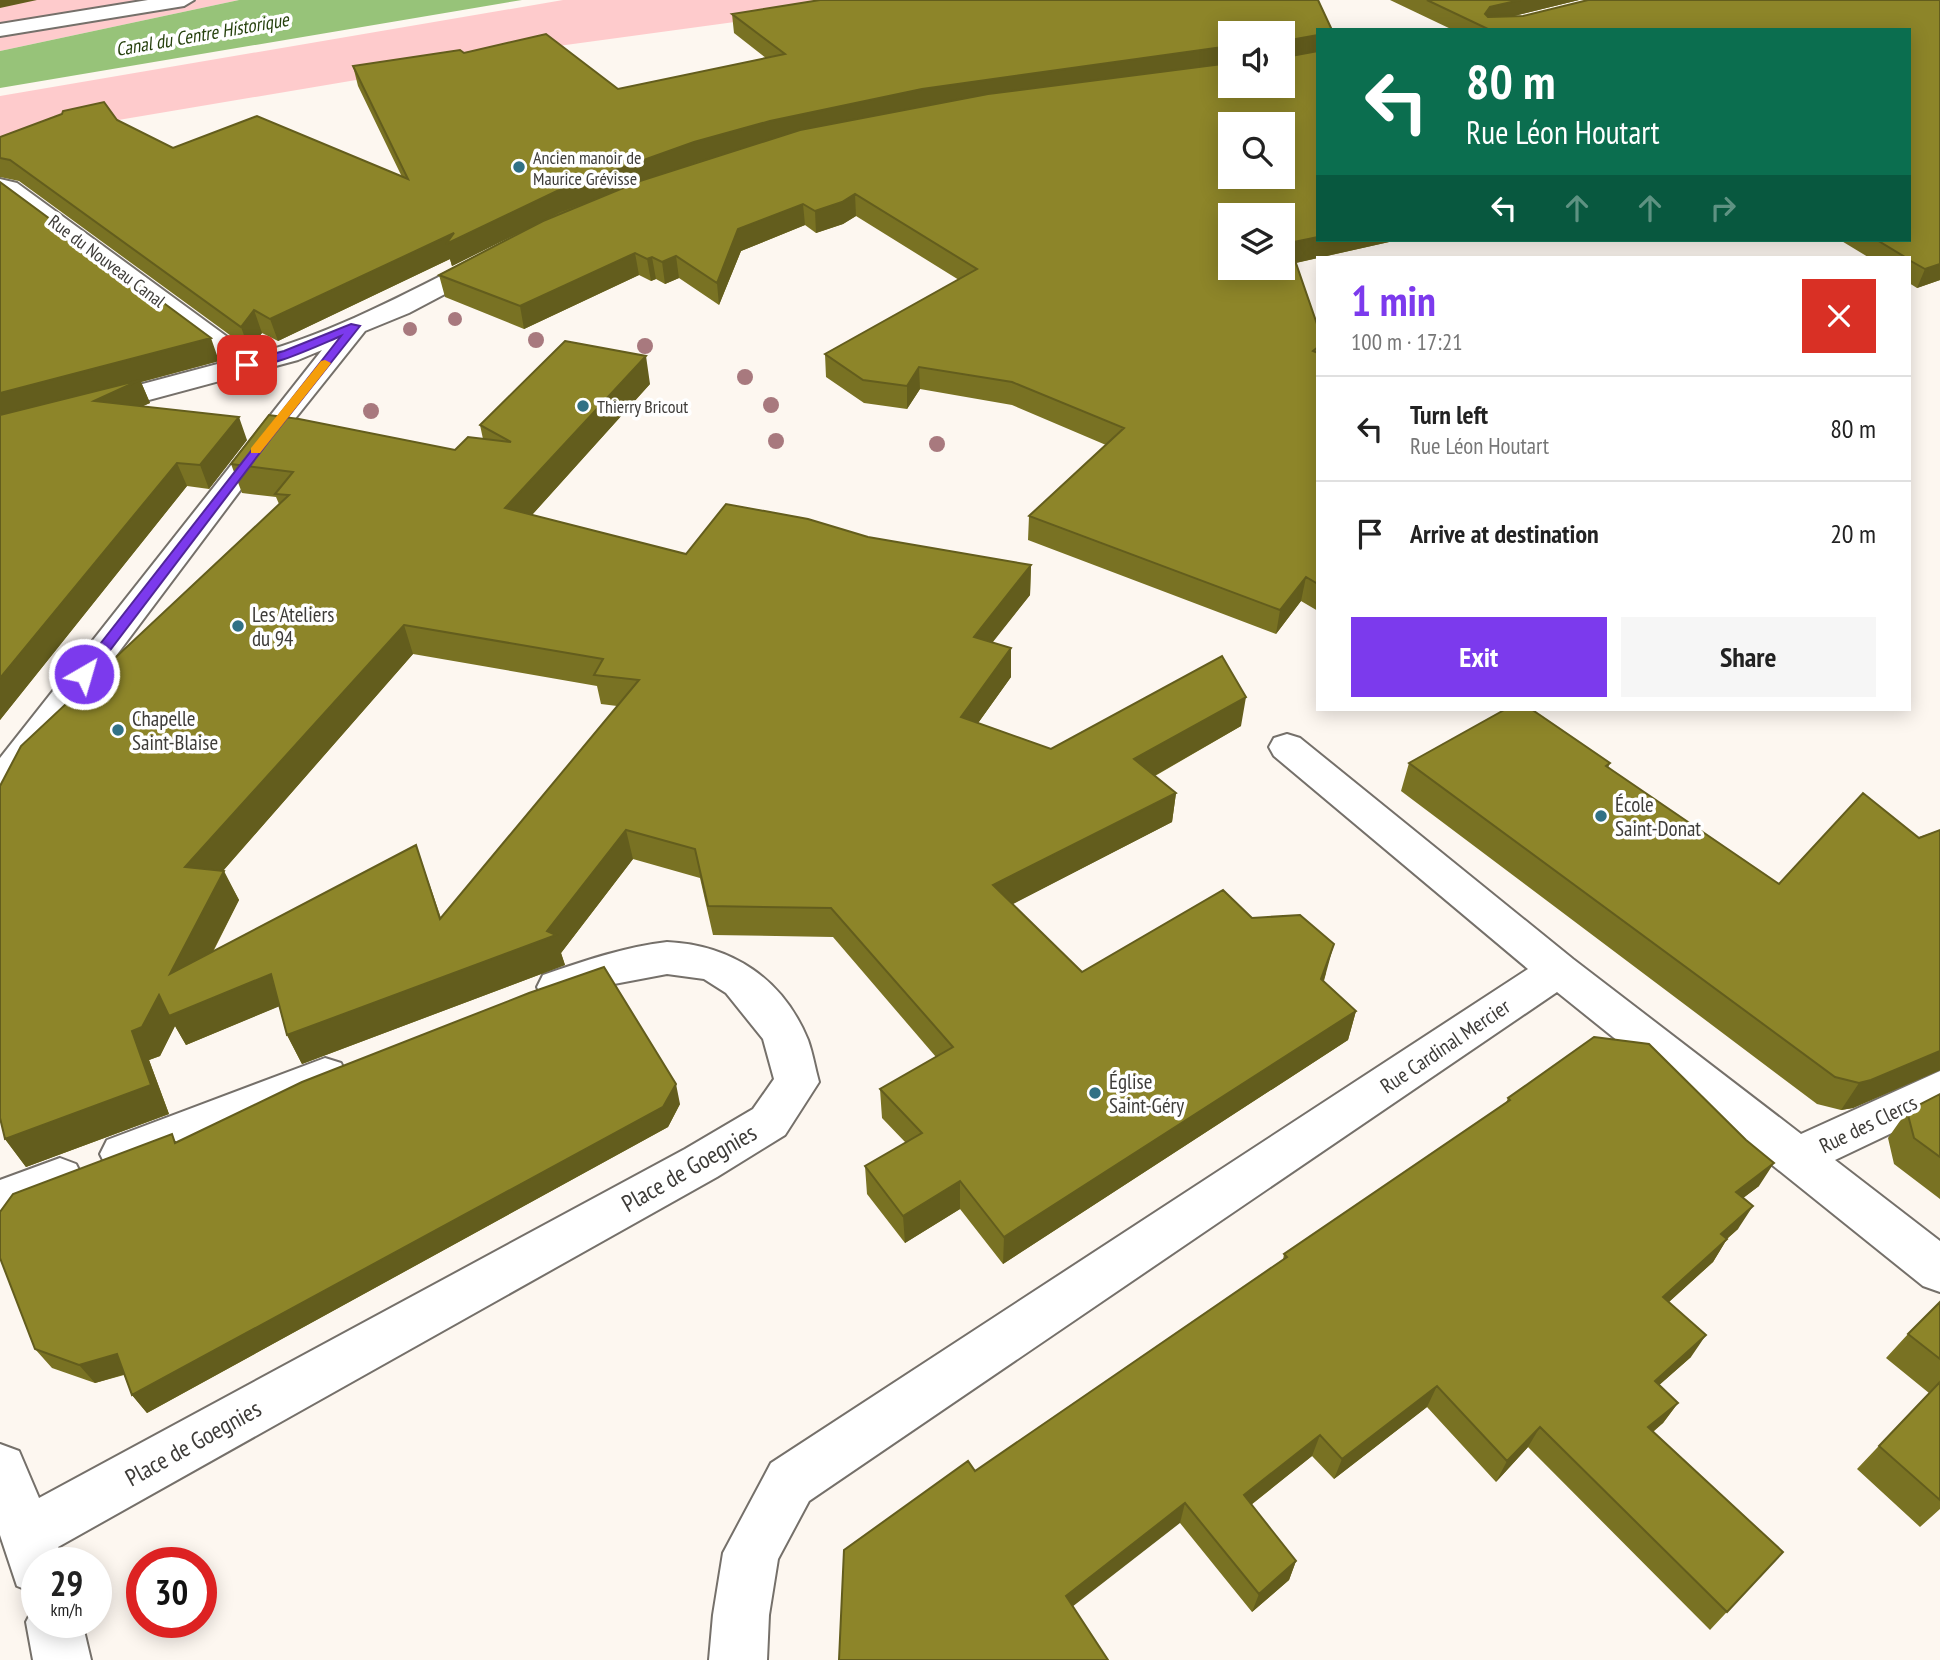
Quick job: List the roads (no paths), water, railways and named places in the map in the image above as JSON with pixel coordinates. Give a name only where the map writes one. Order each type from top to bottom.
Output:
[{"type":"street","points":[[0,30],[184,0]]},
{"type":"street","name":"Rue du Nouveau Canal","points":[[0,186],[9,188],[247,365]]},
{"type":"street","points":[[0,431],[288,354],[400,307],[501,254]]},
{"type":"street","points":[[0,784],[268,434],[355,326]]},
{"type":"street","points":[[1287,747],[1558,970],[1940,1270]]},
{"type":"street","name":"Place de Goegnies","points":[[37,1547],[769,1122],[797,1082],[785,1038],[748,984],[720,967],[690,957],[645,960],[598,972],[522,1001]]},
{"type":"street","name":"Rue Cardinal Mercier","points":[[738,1660],[741,1615],[751,1553],[790,1482],[1558,970]]},
{"type":"street","points":[[0,1201],[357,1064]]},
{"type":"street","name":"Rue des Clercs","points":[[1796,1158],[1940,1089]]},
{"type":"street","name":"Place de Goegnies","points":[[0,1470],[31,1547]]},
{"type":"street","points":[[57,1638],[62,1660]]},
{"type":"water","name":"Canal du Centre Historique","points":[[239,0],[522,0],[0,88],[0,51]]},
{"type":"place","name":"Ancien manoir de Maurice Grévisse","points":[[519,167]]},
{"type":"place","name":"Thierry Bricout","points":[[583,406]]},
{"type":"place","name":"Les Ateliers du 94","points":[[238,626]]},
{"type":"place","name":"Chapelle Saint-Blaise","points":[[118,730]]},
{"type":"place","name":"École Saint-Donat","points":[[1601,816]]},
{"type":"place","name":"Église Saint-Géry","points":[[1095,1093]]}]
